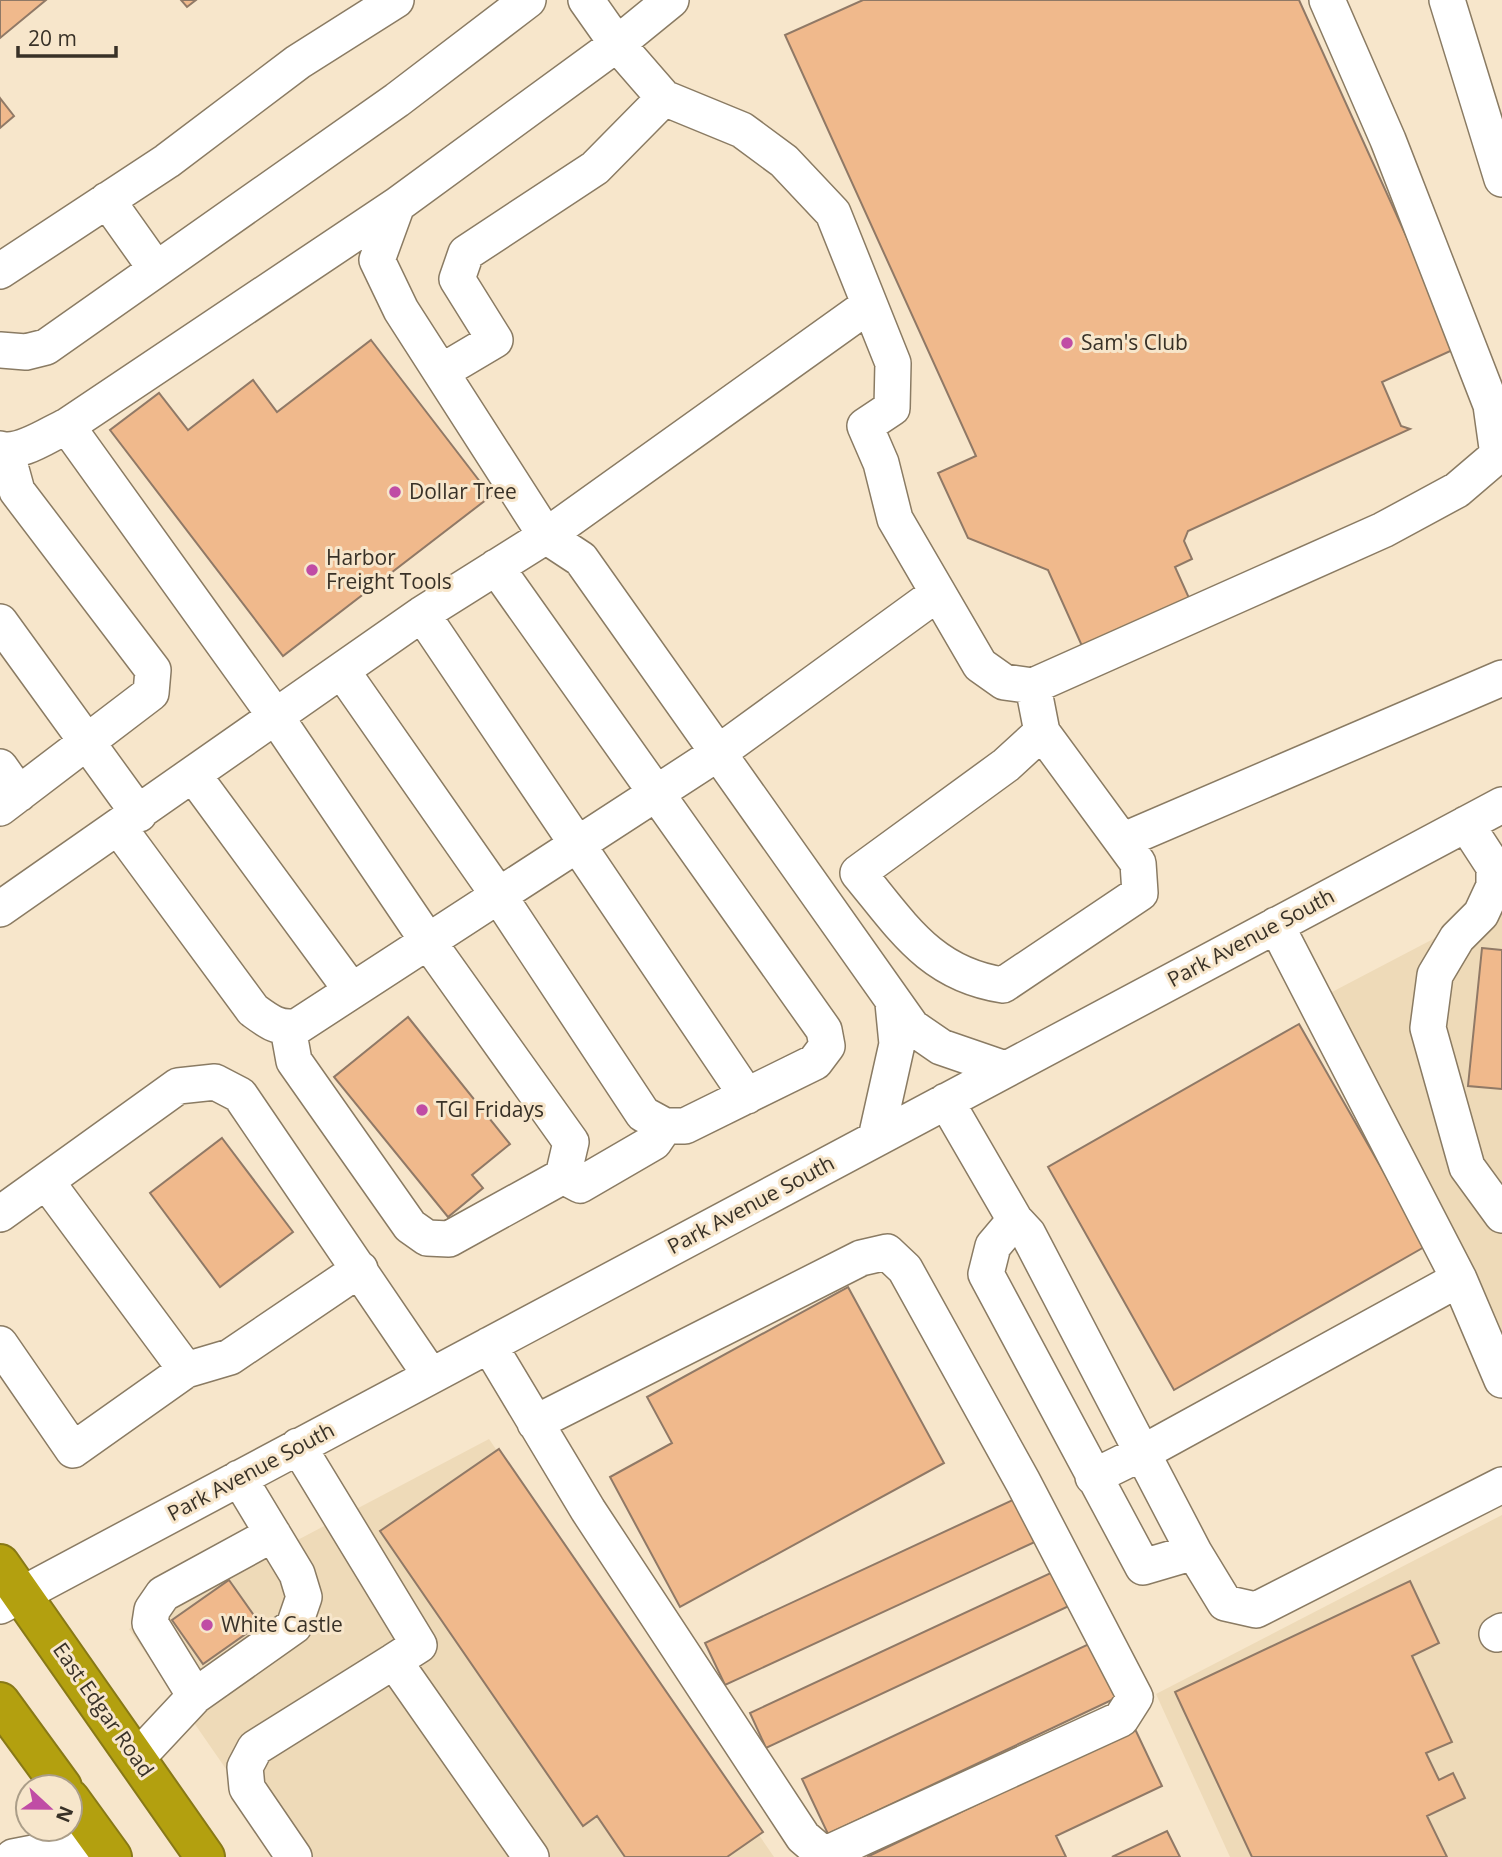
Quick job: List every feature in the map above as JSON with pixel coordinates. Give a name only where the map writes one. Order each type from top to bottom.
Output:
[{"type":"highway","name":"East Edgar Road","points":[[0,1564],[10,1600],[137,1758],[205,1857]]},
{"type":"highway","points":[[5,1720],[50,1773]]},
{"type":"highway","points":[[84,1818],[106,1849]]},
{"type":"street","points":[[0,271],[167,161],[298,62],[396,0]]},
{"type":"street","points":[[0,350],[26,352],[46,347],[397,100],[528,0]]},
{"type":"street","points":[[586,0],[617,44],[664,98],[742,130],[784,161],[833,213],[893,363],[892,408],[865,426],[881,463],[895,519],[980,665],[1004,682],[1033,686],[1382,530],[1457,491],[1500,462],[1491,405],[1388,140],[1327,0]]},
{"type":"street","points":[[6,789],[85,743],[151,693],[153,670],[18,491],[3,450],[26,446],[67,426],[397,205],[617,44],[671,0]]},
{"type":"street","points":[[1447,0],[1502,179]]},
{"type":"street","points":[[442,372],[495,340],[457,279],[466,253],[595,168],[664,98]]},
{"type":"street","points":[[107,201],[156,269]]},
{"type":"street","points":[[397,205],[377,260],[401,310],[546,536],[581,559],[893,1003],[927,1039],[1005,1069]]},
{"type":"street","points":[[0,909],[194,776],[422,614],[546,536],[869,305]]},
{"type":"street","points":[[67,426],[276,717],[427,940],[571,1142],[563,1176],[449,1239],[427,1238],[410,1226],[294,1061],[288,1028]]},
{"type":"street","points":[[342,671],[499,896],[621,1085],[643,1114],[665,1126],[685,1126],[815,1062],[827,1046],[824,1030],[496,567]]},
{"type":"street","points":[[0,622],[85,743],[129,821],[253,1010],[274,1025],[288,1028],[298,1026],[718,752],[939,593]]},
{"type":"street","points":[[422,614],[747,1096]]},
{"type":"street","points":[[1122,841],[1502,678]]},
{"type":"street","points":[[1033,686],[1042,732],[1138,863],[1140,893],[1003,985],[984,982],[940,964],[915,942],[858,873],[1006,765],[1042,732]]},
{"type":"street","points":[[194,776],[352,991]]},
{"type":"street","name":"Park Avenue South","points":[[10,1600],[1502,805]]},
{"type":"street","points":[[1466,824],[1494,867],[1494,886],[1481,914],[1457,938],[1435,975],[1428,1028],[1467,1167],[1502,1215]]},
{"type":"street","points":[[1276,925],[1459,1279],[1502,1380]]},
{"type":"street","points":[[876,1138],[897,1044],[893,1003]]},
{"type":"street","points":[[0,1213],[178,1086],[215,1082],[240,1095],[430,1376]]},
{"type":"street","points":[[946,1101],[1014,1220],[1028,1234],[1194,1552],[1225,1603],[1256,1609],[1502,1485]]},
{"type":"street","points":[[563,1176],[580,1185],[654,1142],[665,1126]]},
{"type":"street","points":[[46,1181],[186,1370]]},
{"type":"street","points":[[1014,1220],[993,1246],[986,1274],[1093,1477],[1143,1567],[1194,1552]]},
{"type":"street","points":[[489,1345],[588,1510],[803,1838],[824,1855],[1121,1718],[1135,1697],[1023,1482],[912,1280],[905,1269],[887,1252],[861,1258],[536,1423]]},
{"type":"street","points":[[0,1344],[73,1450],[186,1370],[230,1357],[360,1269]]},
{"type":"street","points":[[1093,1477],[1144,1452],[1459,1279]]},
{"type":"street","points":[[294,1857],[247,1788],[245,1767],[255,1748],[419,1645],[298,1446]]},
{"type":"street","points":[[137,1758],[195,1696],[294,1626],[303,1607],[302,1587],[239,1478]]},
{"type":"street","points":[[195,1696],[150,1623],[152,1609],[168,1590],[273,1534]]},
{"type":"street","points":[[394,1661],[531,1857]]},
{"type":"street","points":[[10,1848],[106,1849]]},
{"type":"shaded area","points":[[1502,903],[1502,1361],[1332,992]]},
{"type":"shaded area","points":[[489,1439],[774,1857],[287,1857],[129,1629]]},
{"type":"shaded area","points":[[1502,1515],[1502,1857],[1230,1857],[1156,1694]]},
{"type":"building","points":[[0,0],[46,0],[0,38]]},
{"type":"building","points":[[181,0],[196,0],[187,7]]},
{"type":"building","points":[[863,0],[1299,0],[1457,348],[1382,382],[1401,426],[1410,429],[1188,531],[1184,541],[1192,559],[1175,567],[1189,598],[1082,646],[1048,570],[968,538],[938,473],[976,456],[785,35]]},
{"type":"building","points":[[0,98],[14,116],[0,128]]},
{"type":"building","points":[[371,340],[491,496],[283,656],[110,430],[159,393],[188,430],[253,380],[277,412]]},
{"type":"building","points":[[1482,948],[1502,950],[1502,1089],[1468,1086]]},
{"type":"building","name":"TGI Fridays","points":[[408,1017],[510,1144],[472,1175],[483,1188],[448,1217],[334,1077]]},
{"type":"building","points":[[1299,1024],[1426,1246],[1174,1390],[1048,1167]]},
{"type":"building","points":[[222,1138],[293,1232],[220,1287],[150,1193]]},
{"type":"building","points":[[848,1287],[944,1463],[680,1607],[610,1477],[672,1443],[647,1397]]},
{"type":"building","points":[[499,1449],[763,1832],[727,1857],[625,1857],[597,1816],[583,1826],[380,1531]]},
{"type":"building","points":[[1017,1498],[1037,1541],[725,1685],[705,1643]]},
{"type":"building","points":[[1055,1571],[1071,1605],[766,1748],[750,1713]]},
{"type":"building","points":[[229,1580],[260,1624],[203,1664],[172,1620]]},
{"type":"building","points":[[1410,1581],[1439,1643],[1412,1656],[1452,1742],[1426,1753],[1439,1780],[1453,1773],[1465,1798],[1427,1816],[1447,1857],[1252,1857],[1175,1692]]},
{"type":"building","points":[[1091,1643],[1116,1698],[828,1834],[802,1779]]},
{"type":"building","points":[[1135,1729],[1162,1786],[1056,1836],[1066,1857],[867,1857]]},
{"type":"building","points":[[1167,1831],[1180,1857],[1112,1857]]},
{"type":"place","name":"Sam's Club","points":[[1067,343]]},
{"type":"place","name":"Dollar Tree","points":[[395,492]]},
{"type":"place","name":"Harbor Freight Tools","points":[[312,570]]},
{"type":"place","name":"TGI Fridays","points":[[422,1110]]},
{"type":"place","name":"White Castle","points":[[207,1625]]}]
